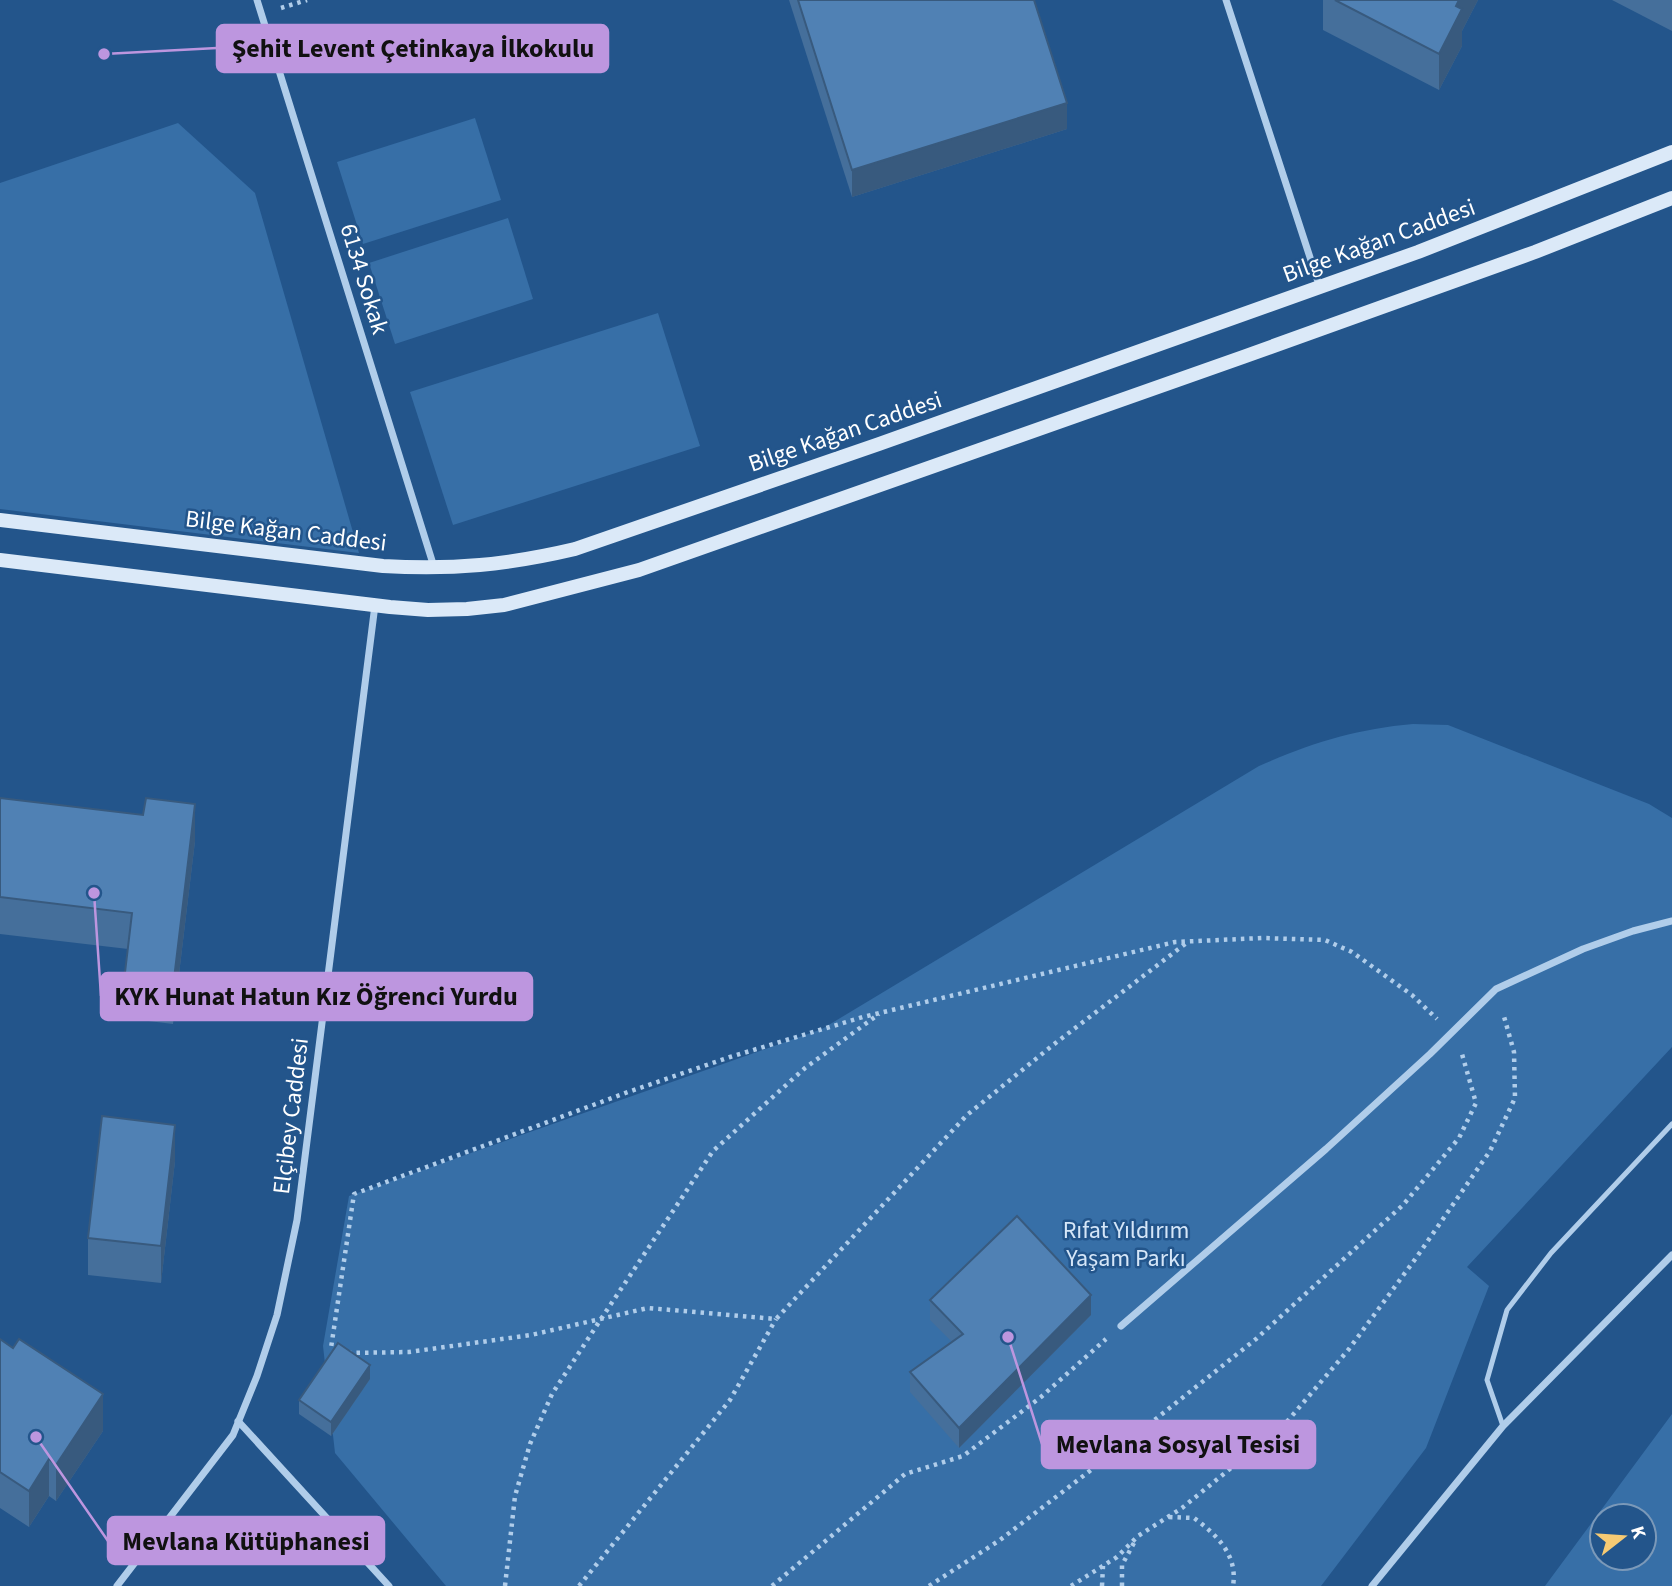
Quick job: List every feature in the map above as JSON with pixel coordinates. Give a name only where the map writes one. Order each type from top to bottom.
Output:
[{"type":"street","name":"6134 Sokak","points":[[257,0],[435,569]]},
{"type":"street","points":[[1226,0],[1320,288]]},
{"type":"street","name":"Bilge Kağan Caddesi","points":[[0,520],[383,566],[435,569],[486,566],[531,559],[575,549],[1320,288],[1672,152]]},
{"type":"street","points":[[0,560],[428,610],[505,605],[639,570],[1535,252],[1672,198]]},
{"type":"street","name":"Elçibey Caddesi","points":[[117,1586],[233,1435],[257,1376],[276,1315],[297,1220],[375,605]]},
{"type":"street","points":[[1121,1326],[1326,1149],[1496,989],[1583,949],[1672,921]]},
{"type":"street","points":[[1372,1586],[1503,1426],[1672,1255]]},
{"type":"street","points":[[238,1421],[389,1586]]},
{"type":"lane","points":[[1503,1426],[1487,1380],[1507,1310],[1551,1253],[1672,1124]]},
{"type":"path","points":[[579,1586],[730,1399],[776,1319],[967,1115],[1053,1045],[1189,942],[1175,942],[881,1012],[730,1057],[354,1194],[331,1348],[335,1353],[409,1352],[531,1335],[648,1308],[776,1319]]},
{"type":"path","points":[[1071,1586],[1117,1557],[1138,1536],[1182,1508],[1285,1424],[1349,1349],[1416,1258],[1490,1151],[1515,1098],[1514,1052],[1496,989]]},
{"type":"path","points":[[505,1586],[515,1496],[530,1444],[552,1394],[601,1319],[713,1151],[805,1068],[881,1012]]},
{"type":"path","points":[[772,1586],[905,1474],[963,1456],[1041,1397],[1121,1326]]},
{"type":"path","points":[[1168,1517],[1194,1518],[1223,1544],[1232,1562],[1233,1586]]},
{"type":"path","points":[[1122,1586],[1122,1565],[1138,1536]]},
{"type":"path","points":[[1102,1586],[1103,1566]]},
{"type":"green space","points":[[475,118],[501,200],[363,244],[337,162]]},
{"type":"green space","points":[[178,123],[255,193],[359,553],[0,509],[0,183]]},
{"type":"green space","points":[[508,218],[533,299],[395,344],[369,263]]},
{"type":"green space","points":[[658,313],[700,446],[453,525],[410,392]]},
{"type":"green space","name":"Rıfat Yıldırım Yaşam Parkı","points":[[1413,724],[1448,725],[1649,804],[1672,818],[1672,1047],[1467,1267],[1489,1286],[1426,1448],[1321,1586],[446,1586],[335,1453],[323,1346],[349,1196],[822,1029],[1259,766],[1334,738],[1372,729]]},
{"type":"green space","points":[[1672,1414],[1672,1586],[1545,1586],[1588,1528],[1588,1572],[1658,1572],[1658,1502],[1607,1502]]},
{"type":"building","points":[[798,0],[1034,0],[1067,103],[852,170]]},
{"type":"building","points":[[1335,0],[1459,0],[1456,6],[1462,9],[1439,54]]},
{"type":"building","points":[[0,798],[143,815],[146,798],[195,804],[173,987],[124,981],[132,913],[0,897]]},
{"type":"building","points":[[102,1116],[175,1125],[161,1246],[88,1238]]},
{"type":"building","points":[[1017,1216],[1091,1295],[959,1428],[910,1372],[963,1334],[930,1300]]},
{"type":"building","points":[[0,1339],[13,1348],[19,1339],[103,1394],[56,1465],[49,1459],[29,1491],[0,1472]]},
{"type":"building","points":[[338,1343],[370,1365],[331,1422],[299,1400]]},
{"type":"place","name":"Şehit Levent Çetinkaya İlkokulu","points":[[104,54]]},
{"type":"place","name":"KYK Hunat Hatun Kız Öğrenci Yurdu","points":[[94,893]]},
{"type":"place","name":"Mevlana Sosyal Tesisi","points":[[1008,1337]]},
{"type":"place","name":"Mevlana Kütüphanesi","points":[[36,1437]]}]
